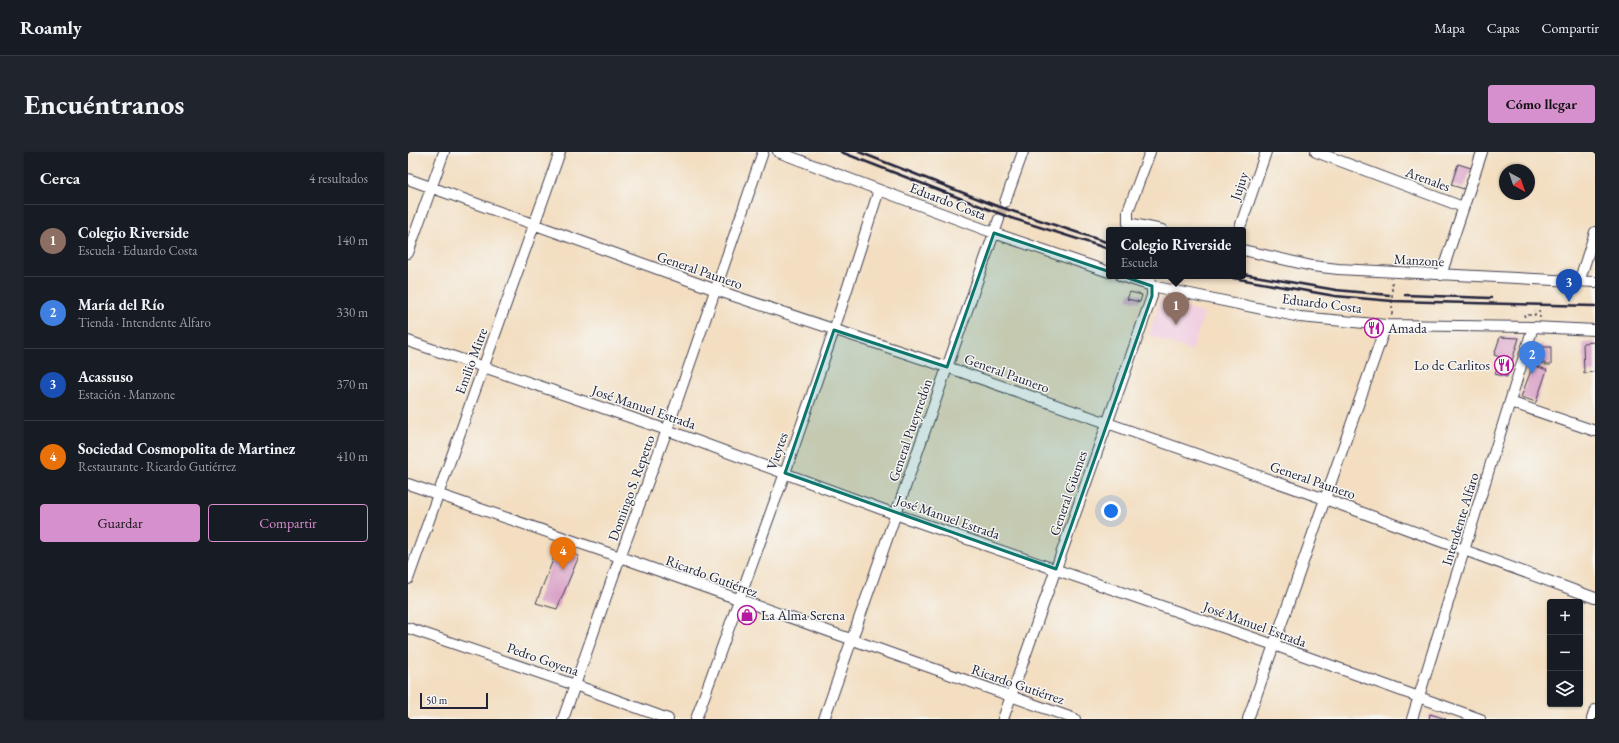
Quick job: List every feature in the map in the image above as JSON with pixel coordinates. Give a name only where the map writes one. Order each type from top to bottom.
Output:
[{"type":"street","points":[[408,253],[444,152]]},
{"type":"street","name":"Emilio Mitre","points":[[408,579],[560,152]]},
{"type":"street","name":"Domingo S. Repetto","points":[[563,719],[620,557],[667,430],[763,152]]},
{"type":"street","name":"Eduardo Costa","points":[[778,152],[994,233],[1106,271]]},
{"type":"street","points":[[1005,202],[1023,152]]},
{"type":"street","points":[[1129,227],[1128,211],[1150,152]]},
{"type":"street","name":"Jujuy","points":[[1240,227],[1266,152]]},
{"type":"street","name":"Arenales","points":[[1316,152],[1463,207]]},
{"type":"street","points":[[1441,275],[1482,152]]},
{"type":"street","name":"General Paunero","points":[[408,179],[534,226],[716,290],[947,366],[1325,499],[1595,598]]},
{"type":"street","name":"Vieytes","points":[[696,719],[785,473],[834,330],[879,190]]},
{"type":"street","name":"General Pueyrredón","points":[[824,719],[999,218]]},
{"type":"street","points":[[1579,282],[1595,232]]},
{"type":"street","name":"Manzone","points":[[1246,251],[1312,266],[1441,275],[1595,282]]},
{"type":"street","name":"Eduardo Costa","points":[[1130,279],[1152,286],[1300,317],[1389,325],[1533,327],[1595,330]]},
{"type":"street","points":[[1148,279],[1152,286]]},
{"type":"street","name":"General Güemes","points":[[1003,719],[1152,296],[1152,286]]},
{"type":"street","points":[[1248,719],[1325,499],[1389,325]]},
{"type":"street","name":"Intendente Alfaro","points":[[1412,719],[1533,327]]},
{"type":"street","name":"José Manuel Estrada","points":[[408,341],[667,430],[895,514],[1274,645],[1480,719]]},
{"type":"street","points":[[1510,402],[1595,431]]},
{"type":"street","name":"Ricardo Gutiérrez","points":[[408,484],[620,557],[1074,719]]},
{"type":"street","name":"Pedro Goyena","points":[[408,628],[575,685],[668,719]]},
{"type":"street","points":[[1592,719],[1595,710]]},
{"type":"path","points":[[1389,325],[1392,272]]},
{"type":"path","points":[[1524,314],[1535,314],[1535,310]]},
{"type":"path","points":[[1539,310],[1540,317]]},
{"type":"highlighted area","points":[[994,233],[1152,286],[1152,296],[1056,569],[785,473],[834,330],[947,367]]},
{"type":"shaded area","points":[[1161,298],[1204,314],[1192,351],[1149,335]]},
{"type":"building","points":[[1458,164],[1471,168],[1464,189],[1451,185]]},
{"type":"building","points":[[1130,292],[1142,295],[1140,302],[1127,299]]},
{"type":"building","name":"Lo de Carlitos","points":[[1500,337],[1519,338],[1507,377],[1495,374],[1500,357],[1494,355]]},
{"type":"building","points":[[1595,342],[1595,372],[1584,373],[1583,343]]},
{"type":"building","points":[[1541,344],[1544,347],[1551,347],[1551,365],[1545,365],[1545,363],[1541,364],[1541,349],[1539,347]]},
{"type":"building","points":[[1533,365],[1547,370],[1536,402],[1521,397]]},
{"type":"building","points":[[558,547],[579,556],[557,609],[536,603]]},
{"type":"building","points":[[1430,714],[1446,719],[1429,719]]},
{"type":"tunnel","points":[[999,219],[1005,202]]},
{"type":"railway","points":[[841,152],[1011,218],[1106,248]]},
{"type":"railway","points":[[859,152],[994,205],[1106,242]]},
{"type":"railway","points":[[1246,275],[1336,290],[1389,295]]},
{"type":"railway","points":[[1239,279],[1335,296],[1392,301],[1595,306]]},
{"type":"railway","points":[[1405,295],[1491,298]]},
{"type":"place","name":"Acassuso","points":[[1569,302]]},
{"type":"place","name":"Colegio Riverside","points":[[1176,325]]},
{"type":"place","name":"Amada","points":[[1374,328]]},
{"type":"place","name":"Lo de Carlitos","points":[[1504,365]]},
{"type":"place","name":"María del Río","points":[[1532,374]]},
{"type":"place","name":"Sociedad Cosmopolita de Martinez","points":[[563,570]]},
{"type":"place","name":"La Alma Serena","points":[[747,615]]}]
